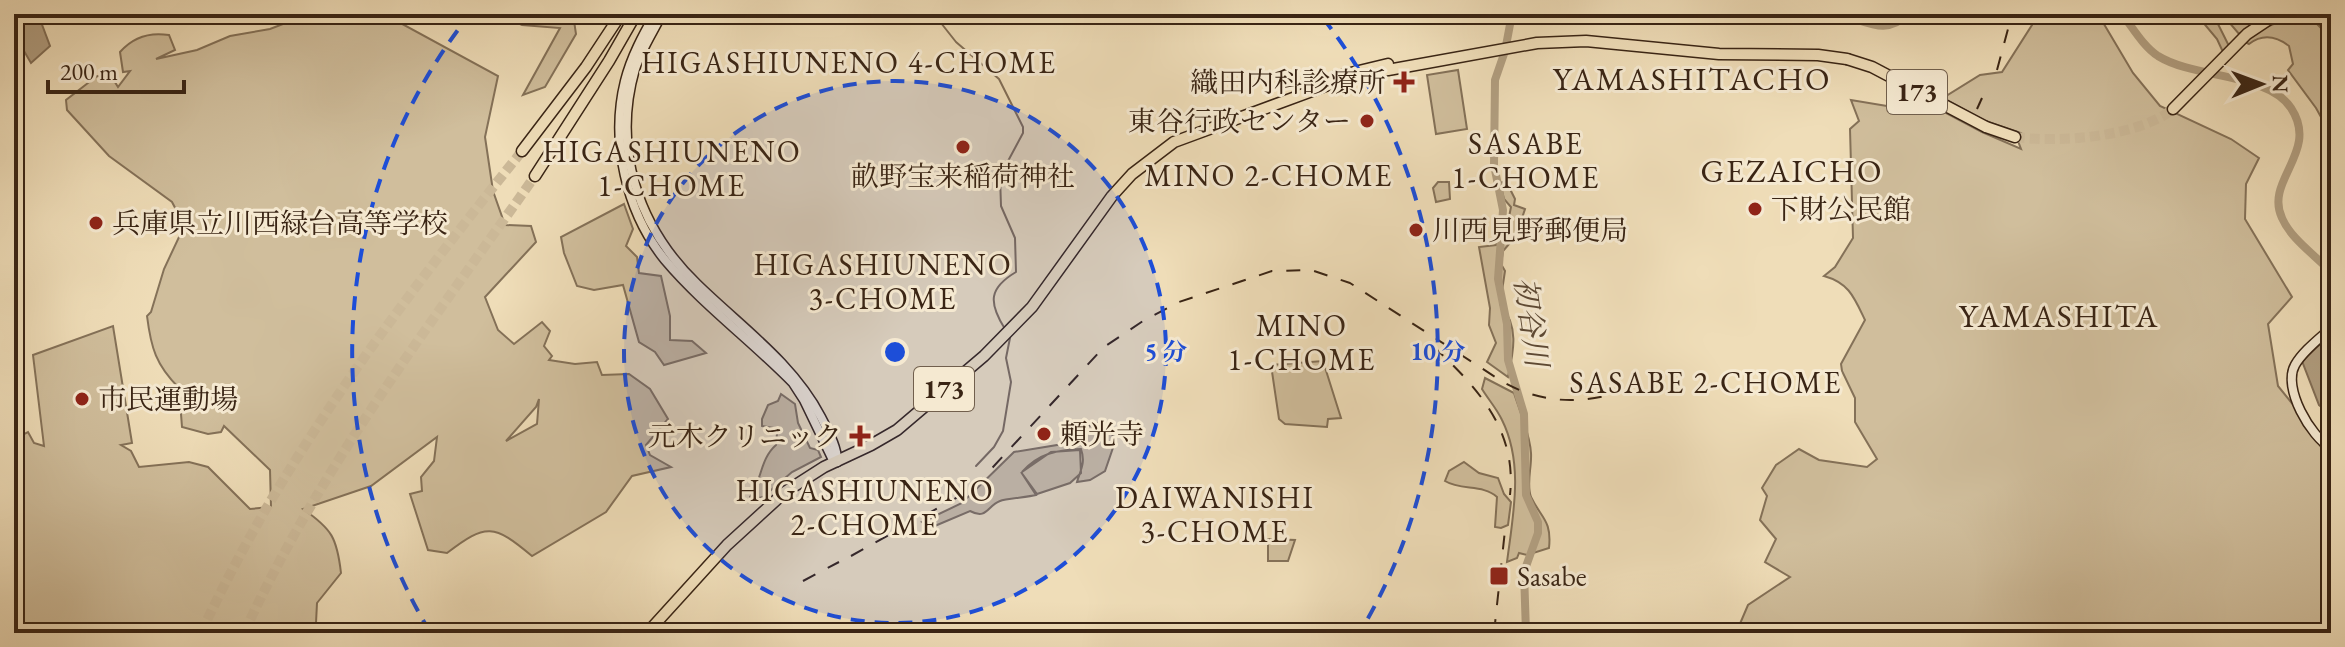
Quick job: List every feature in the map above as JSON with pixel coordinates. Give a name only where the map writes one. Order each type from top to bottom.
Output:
[{"type":"highway","points":[[522,151],[586,67],[621,14]]},
{"type":"highway","points":[[535,176],[636,14]]},
{"type":"highway","points":[[2176,106],[2247,34],[2277,14]]},
{"type":"highway","name":"173","points":[[640,633],[758,508],[796,477],[897,430],[1012,329],[1132,174],[1174,142],[1331,84],[1513,44],[1586,41],[1719,54],[1799,54],[1847,59],[1872,67],[1986,127],[2015,137]]},
{"type":"highway","name":"173","points":[[647,633],[750,523],[785,492],[835,458]]},
{"type":"main road","points":[[655,14],[637,47],[624,82],[620,128],[624,175],[643,224],[664,259],[752,338]]},
{"type":"main road","points":[[662,14],[636,67],[627,126],[630,174],[649,223],[671,257],[787,373],[835,458]]},
{"type":"main road","points":[[2315,14],[2331,28]]},
{"type":"main road","points":[[2331,328],[2297,361],[2291,374],[2293,390],[2307,422],[2319,440],[2331,448]]},
{"type":"shaded area","points":[[14,14],[38,14],[50,46],[31,63],[14,34]]},
{"type":"shaded area","points":[[309,14],[384,14],[498,76],[485,137],[493,191],[505,225],[531,226],[536,242],[485,297],[498,330],[514,344],[542,322],[550,331],[544,346],[552,356],[549,360],[575,364],[597,362],[602,375],[629,374],[650,389],[668,419],[646,445],[650,455],[671,467],[632,476],[606,512],[532,556],[508,538],[490,531],[471,536],[447,553],[428,550],[410,494],[422,491],[421,477],[434,461],[437,437],[371,486],[303,509],[331,535],[341,573],[317,603],[316,623],[305,625],[303,633],[14,633],[14,439],[28,432],[34,443],[44,446],[33,355],[113,326],[132,443],[121,445],[131,451],[139,467],[189,462],[208,467],[250,509],[271,507],[270,470],[224,426],[221,432],[208,434],[182,427],[179,388],[160,364],[150,338],[147,316],[180,235],[181,219],[172,202],[109,156],[67,110],[66,100],[97,76],[113,79],[118,87],[130,71],[123,72],[120,52],[142,37],[169,35],[175,50],[156,59],[197,50],[230,36],[270,29]],"holes":[[[539,399],[537,424],[506,441],[536,407]]]},
{"type":"shaded area","points":[[499,14],[573,14],[576,34],[545,87],[523,95],[560,28],[522,25]]},
{"type":"shaded area","points":[[2039,14],[2098,14],[2133,73],[2160,106],[2231,139],[2259,158],[2246,184],[2245,219],[2292,297],[2268,324],[2278,386],[2299,412],[2331,463],[2331,633],[1736,633],[1748,605],[1790,577],[1765,562],[1776,539],[1760,520],[1767,496],[1762,488],[1776,465],[1799,449],[1819,460],[1867,467],[1877,459],[1855,422],[1855,398],[1841,364],[1865,320],[1845,287],[1824,276],[1835,267],[1853,238],[1850,129],[1859,121],[1851,100],[1905,109],[1933,106],[2021,149],[2018,141],[2021,133],[1985,121],[1943,98],[1980,75],[2002,72]]},
{"type":"shaded area","points":[[2196,14],[2213,14],[2229,46],[2223,52],[2217,39]]},
{"type":"shaded area","points":[[2222,14],[2269,14],[2239,34]]},
{"type":"shaded area","points":[[2299,14],[2309,16],[2331,38],[2331,129],[2327,128],[2288,70],[2293,64],[2289,46],[2269,38],[2249,44],[2245,42],[2261,29]]},
{"type":"shaded area","points":[[1458,70],[1467,129],[1436,134],[1427,75]]},
{"type":"shaded area","points":[[1506,181],[1515,199],[1514,205],[1525,209],[1516,236],[1503,251],[1501,264],[1505,271],[1500,304],[1510,321],[1513,339],[1508,377],[1487,362],[1496,343],[1489,325],[1490,308],[1479,247],[1496,245],[1500,228],[1508,222],[1511,207],[1504,199],[1500,183]]},
{"type":"shaded area","points":[[1438,182],[1449,182],[1450,199],[1436,202],[1433,188]]},
{"type":"shaded area","points":[[624,204],[633,229],[626,246],[637,257],[639,273],[661,276],[670,316],[670,340],[692,341],[706,353],[664,365],[655,352],[639,342],[623,285],[594,290],[577,286],[561,237]]},
{"type":"shaded area","points":[[2331,334],[2331,414],[2319,405],[2302,361]]},
{"type":"shaded area","points":[[1323,361],[1341,418],[1328,419],[1327,427],[1285,424],[1279,419],[1271,365]]},
{"type":"shaded area","points":[[1485,378],[1514,393],[1530,446],[1531,497],[1549,531],[1549,548],[1527,555],[1519,553],[1517,558],[1507,562],[1515,490],[1513,454],[1502,420],[1482,389]]},
{"type":"shaded area","points":[[781,394],[795,404],[798,423],[810,448],[818,450],[821,457],[792,472],[763,497],[751,500],[764,463],[776,445],[777,433],[773,428],[762,426],[762,419],[768,405],[778,401]]},
{"type":"shaded area","points":[[1101,422],[1116,439],[1105,471],[1090,480],[1077,482],[1080,474],[1070,483],[1037,494],[1021,472],[1036,495],[1000,501],[984,513],[970,511],[930,528],[922,522],[962,503],[1014,452],[1069,443],[1073,431]],"holes":[[[1081,449],[1081,470],[1080,450],[1057,452]]]},
{"type":"shaded area","points":[[1464,462],[1479,473],[1498,478],[1511,502],[1508,525],[1495,527],[1497,497],[1445,481],[1449,471]]},
{"type":"shaded area","points":[[1268,539],[1295,540],[1288,561],[1268,561]]},
{"type":"waterway","points":[[940,14],[941,23],[956,42],[999,79],[1023,127],[1023,133],[1000,176],[1001,206],[1015,238],[1016,272],[1000,284],[994,296],[996,311],[1005,329]]},
{"type":"waterway","name":"初谷川","points":[[1512,14],[1505,51],[1495,80],[1494,165],[1503,210],[1498,279],[1507,324],[1508,360],[1524,414],[1526,495],[1538,522],[1538,533],[1524,572],[1526,633]]},
{"type":"waterway","points":[[1838,14],[1883,26],[1900,21],[1908,14]]},
{"type":"waterway","points":[[2122,14],[2158,56],[2191,69],[2266,88],[2291,108],[2298,124],[2299,138],[2278,204],[2291,233],[2331,272]]},
{"type":"waterway","points":[[976,466],[994,447],[1003,431],[1011,382],[1006,358],[1010,338]]},
{"type":"tunnel","points":[[2015,137],[2053,139],[2097,136],[2140,126],[2173,109]]},
{"type":"tunnel","points":[[201,633],[269,504],[347,382],[432,265],[522,151]]},
{"type":"tunnel","points":[[244,633],[306,513],[342,455],[417,342],[535,176]]},
{"type":"railway","points":[[1997,70],[2012,14]]},
{"type":"railway","points":[[1977,109],[1982,98]]},
{"type":"railway","points":[[851,556],[967,492],[1104,347],[1179,302],[1272,271],[1311,270],[1350,283],[1519,390],[1567,400],[1600,397],[1633,388]]},
{"type":"railway","points":[[1433,346],[1479,394],[1501,430],[1511,472],[1510,495]]},
{"type":"railway","points":[[1494,633],[1505,530]]},
{"type":"railway","points":[[803,581],[839,562]]},
{"type":"place","name":"織田内科診療所","points":[[1404,82]]},
{"type":"place","name":"東谷行政センター","points":[[1367,121]]},
{"type":"place","name":"畝野宝来稲荷神社","points":[[963,147]]},
{"type":"place","name":"下財公民館","points":[[1755,209]]},
{"type":"place","name":"兵庫県立川西緑台高等学校","points":[[96,223]]},
{"type":"place","name":"川西見野郵便局","points":[[1416,230]]},
{"type":"place","name":"市民運動場","points":[[82,399]]},
{"type":"place","name":"頼光寺","points":[[1044,434]]},
{"type":"place","name":"元木クリニック","points":[[860,436]]},
{"type":"place","name":"Sasabe","points":[[1499,576]]},
{"type":"district","name":"HIGASHIUNENO 4-CHOME","points":[[849,63]]},
{"type":"district","name":"YAMASHITACHO","points":[[1692,79]]},
{"type":"district","name":"SASABE 1-CHOME","points":[[1526,161]]},
{"type":"district","name":"HIGASHIUNENO 1-CHOME","points":[[672,169]]},
{"type":"district","name":"GEZAICHO","points":[[1792,171]]},
{"type":"district","name":"MINO 2-CHOME","points":[[1269,176]]},
{"type":"district","name":"HIGASHIUNENO 3-CHOME","points":[[883,282]]},
{"type":"district","name":"YAMASHITA","points":[[2059,316]]},
{"type":"district","name":"MINO 1-CHOME","points":[[1302,343]]},
{"type":"district","name":"SASABE 2-CHOME","points":[[1706,383]]},
{"type":"district","name":"HIGASHIUNENO 2-CHOME","points":[[865,508]]},
{"type":"district","name":"DAIWANISHI 3-CHOME","points":[[1215,515]]}]
